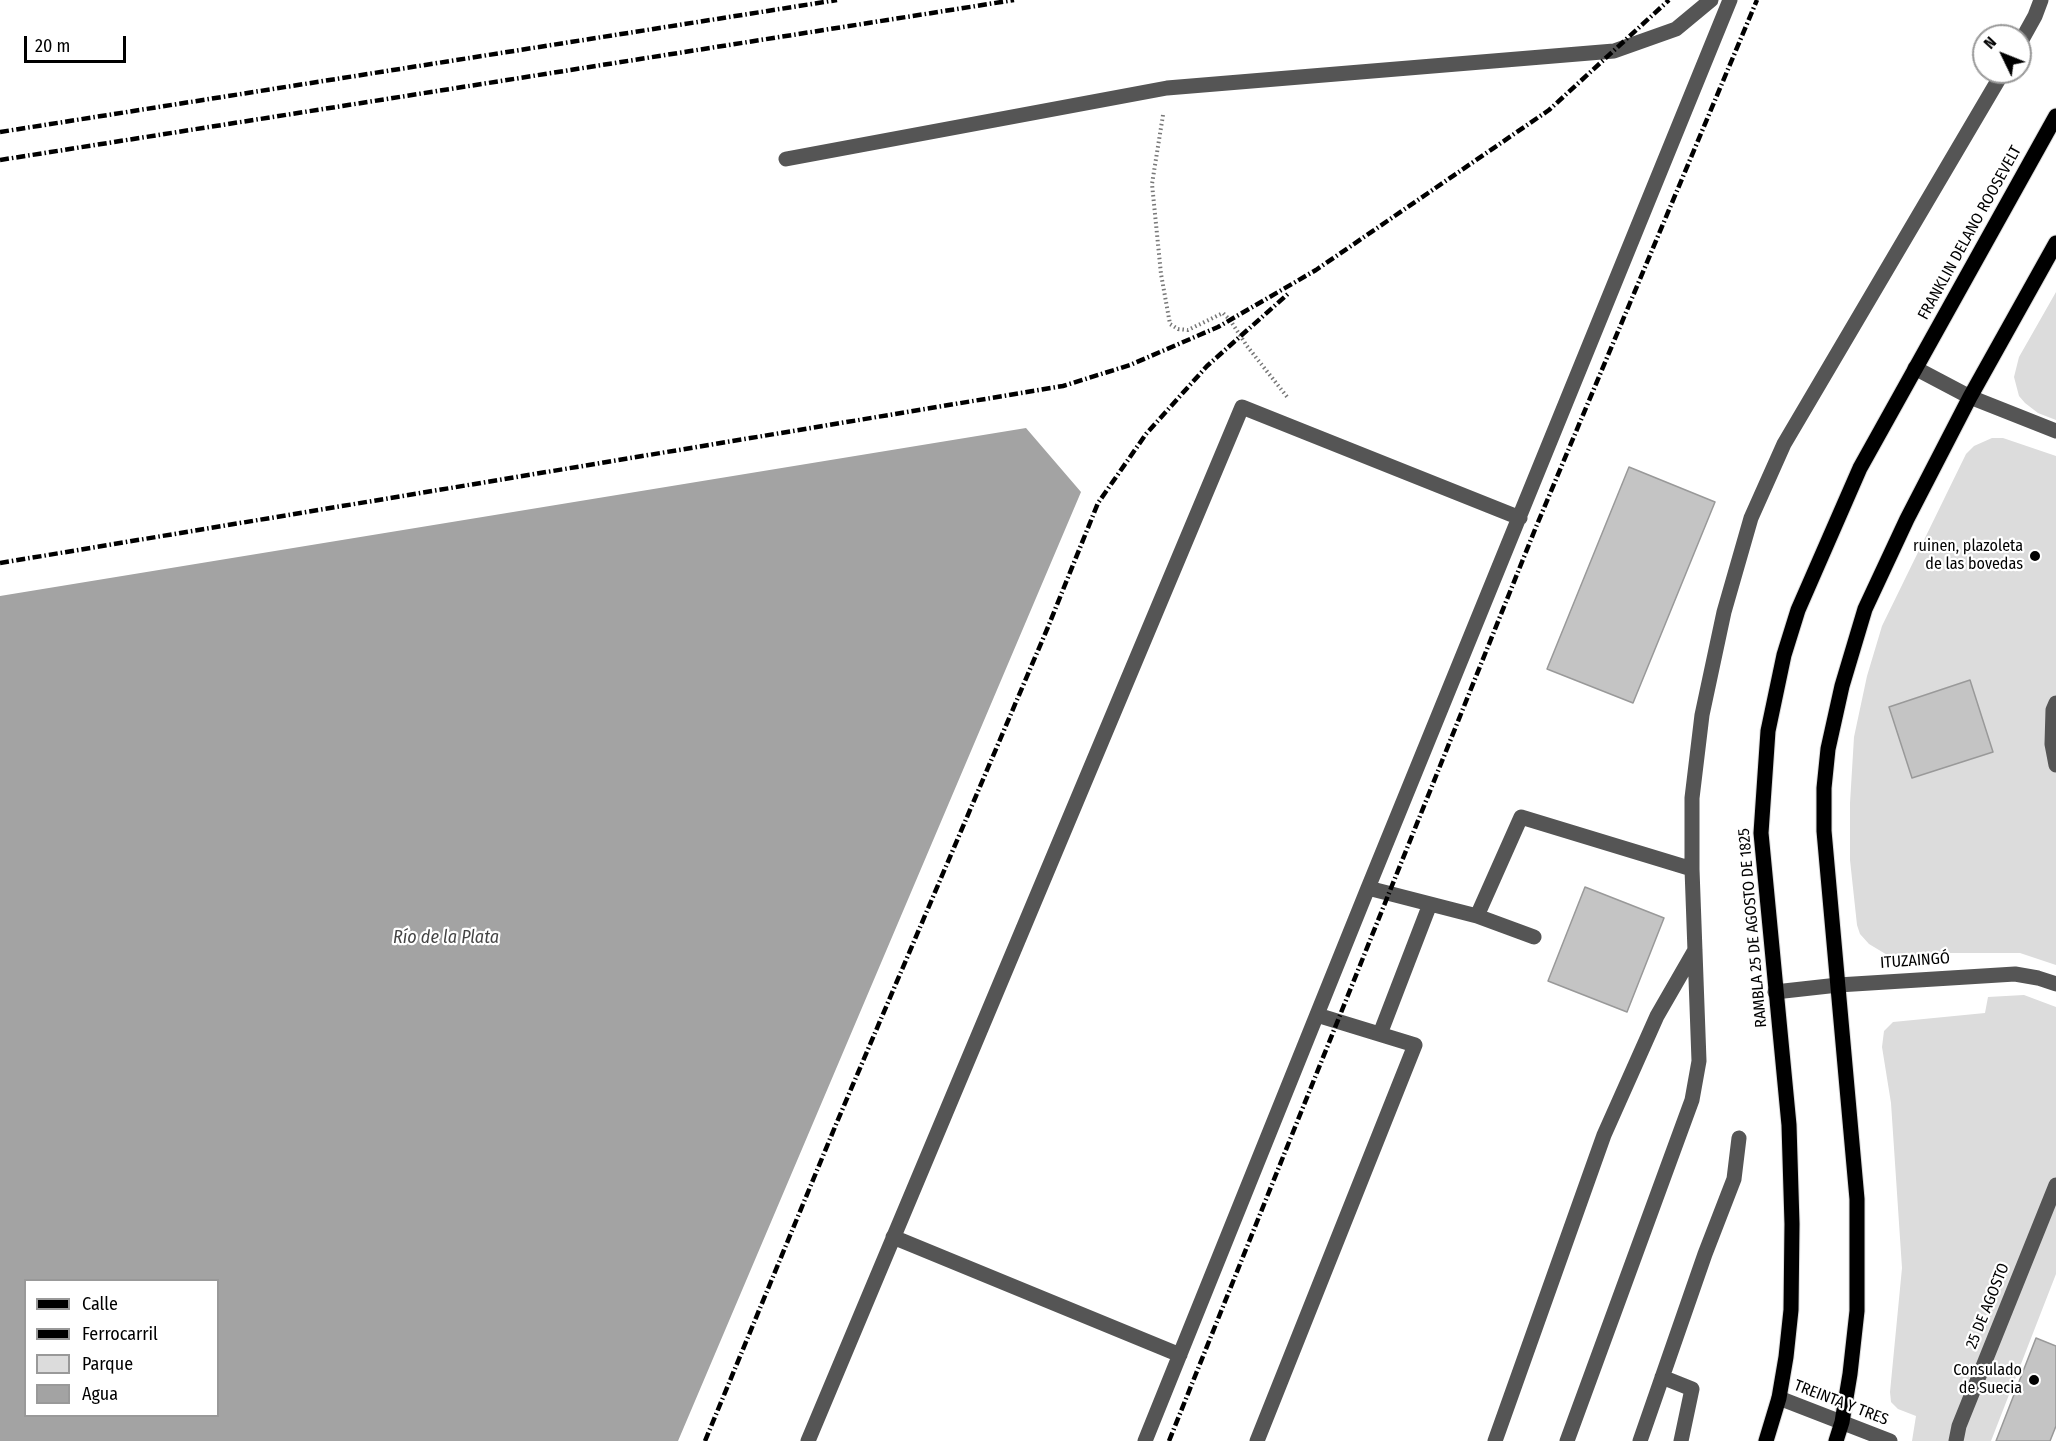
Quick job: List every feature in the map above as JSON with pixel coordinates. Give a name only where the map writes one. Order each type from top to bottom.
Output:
[{"type":"main road","name":"FRANKLIN DELANO ROOSEVELT","points":[[1914,368],[2056,116]]},
{"type":"main road","points":[[1836,1441],[1842,1422],[1850,1374],[1857,1311],[1857,1198],[1824,831],[1828,749],[1842,686],[1865,609],[1907,519],[1970,397],[2056,243]]},
{"type":"main road","name":"RAMBLA 25 DE AGOSTO DE 1825","points":[[1766,1441],[1779,1398],[1786,1357],[1791,1310],[1792,1224],[1789,1125],[1761,833],[1768,731],[1784,655],[1802,600],[1860,468],[1914,368]]},
{"type":"street","points":[[786,159],[1167,88],[1614,51],[1676,29],[1712,0]]},
{"type":"street","points":[[1145,1441],[1730,0]]},
{"type":"street","points":[[2031,24],[2041,0]]},
{"type":"street","points":[[1567,1441],[1692,1100],[1699,1060],[1692,869],[1692,798],[1702,715],[1724,612],[1751,518],[1784,444],[1996,84]]},
{"type":"street","points":[[1914,368],[1970,397],[2056,431]]},
{"type":"street","points":[[808,1441],[1242,407],[1520,518]]},
{"type":"street","points":[[2056,703],[2053,710],[2052,744],[2056,765]]},
{"type":"street","points":[[1477,916],[1521,817],[1692,869]]},
{"type":"street","points":[[1368,888],[1477,916],[1534,937]]},
{"type":"street","points":[[1380,1034],[1431,904]]},
{"type":"street","points":[[1496,1441],[1604,1135],[1657,1016],[1695,950]]},
{"type":"street","name":"ITUZAINGÓ","points":[[1775,992],[1838,985],[2015,974],[2056,984]]},
{"type":"street","points":[[1257,1441],[1415,1045],[1317,1015]]},
{"type":"street","points":[[1640,1441],[1705,1254],[1734,1179],[1739,1138]]},
{"type":"street","name":"25 DE AGOSTO","points":[[1956,1441],[1959,1426],[2056,1185]]},
{"type":"street","points":[[893,1237],[1180,1355]]},
{"type":"street","points":[[1662,1377],[1692,1389],[1680,1441]]},
{"type":"street","name":"TREINTA Y TRES","points":[[1779,1398],[1890,1441]]},
{"type":"path","points":[[1167,88],[1152,184],[1161,274],[1170,324],[1178,329],[1188,330],[1223,313],[1291,401]]},
{"type":"green space","points":[[2056,292],[2056,420],[2038,413],[2025,403],[2019,396],[2014,377],[2019,357]]},
{"type":"green space","points":[[1992,438],[2003,438],[2056,456],[2056,965],[2020,953],[1889,956],[1869,944],[1860,934],[1857,925],[1850,860],[1850,803],[1854,737],[1867,676],[1882,626],[1966,454],[1974,446]]},
{"type":"green space","points":[[2024,995],[2056,1007],[2056,1274],[1991,1441],[1912,1441],[1916,1416],[1898,1409],[1891,1402],[1890,1392],[1902,1268],[1891,1103],[1882,1047],[1884,1031],[1893,1022],[1985,1013],[1988,997]]},
{"type":"water","name":"Río de la Plata","points":[[1026,428],[1081,492],[678,1441],[0,1441],[0,596]]},
{"type":"building","points":[[1629,467],[1715,502],[1633,703],[1547,669]]},
{"type":"building","points":[[1970,680],[1993,752],[1912,778],[1889,707]]},
{"type":"building","points":[[1585,887],[1664,918],[1627,1012],[1548,981]]},
{"type":"building","points":[[2036,1338],[2056,1346],[2056,1426],[2050,1441],[1996,1441]]},
{"type":"railway","points":[[0,132],[837,0]]},
{"type":"railway","points":[[0,160],[1014,0]]},
{"type":"railway","points":[[0,563],[1063,386],[1130,365],[1218,327],[1316,270],[1549,110],[1669,0]]},
{"type":"railway","points":[[1169,1441],[1536,527],[1757,0]]},
{"type":"railway","points":[[705,1441],[837,1122],[1048,627],[1098,503],[1146,434],[1207,366],[1289,293]]},
{"type":"place","name":"ruinen, plazoleta de las bovedas","points":[[2035,556]]},
{"type":"place","name":"Consulado de Suecia","points":[[2034,1380]]}]
